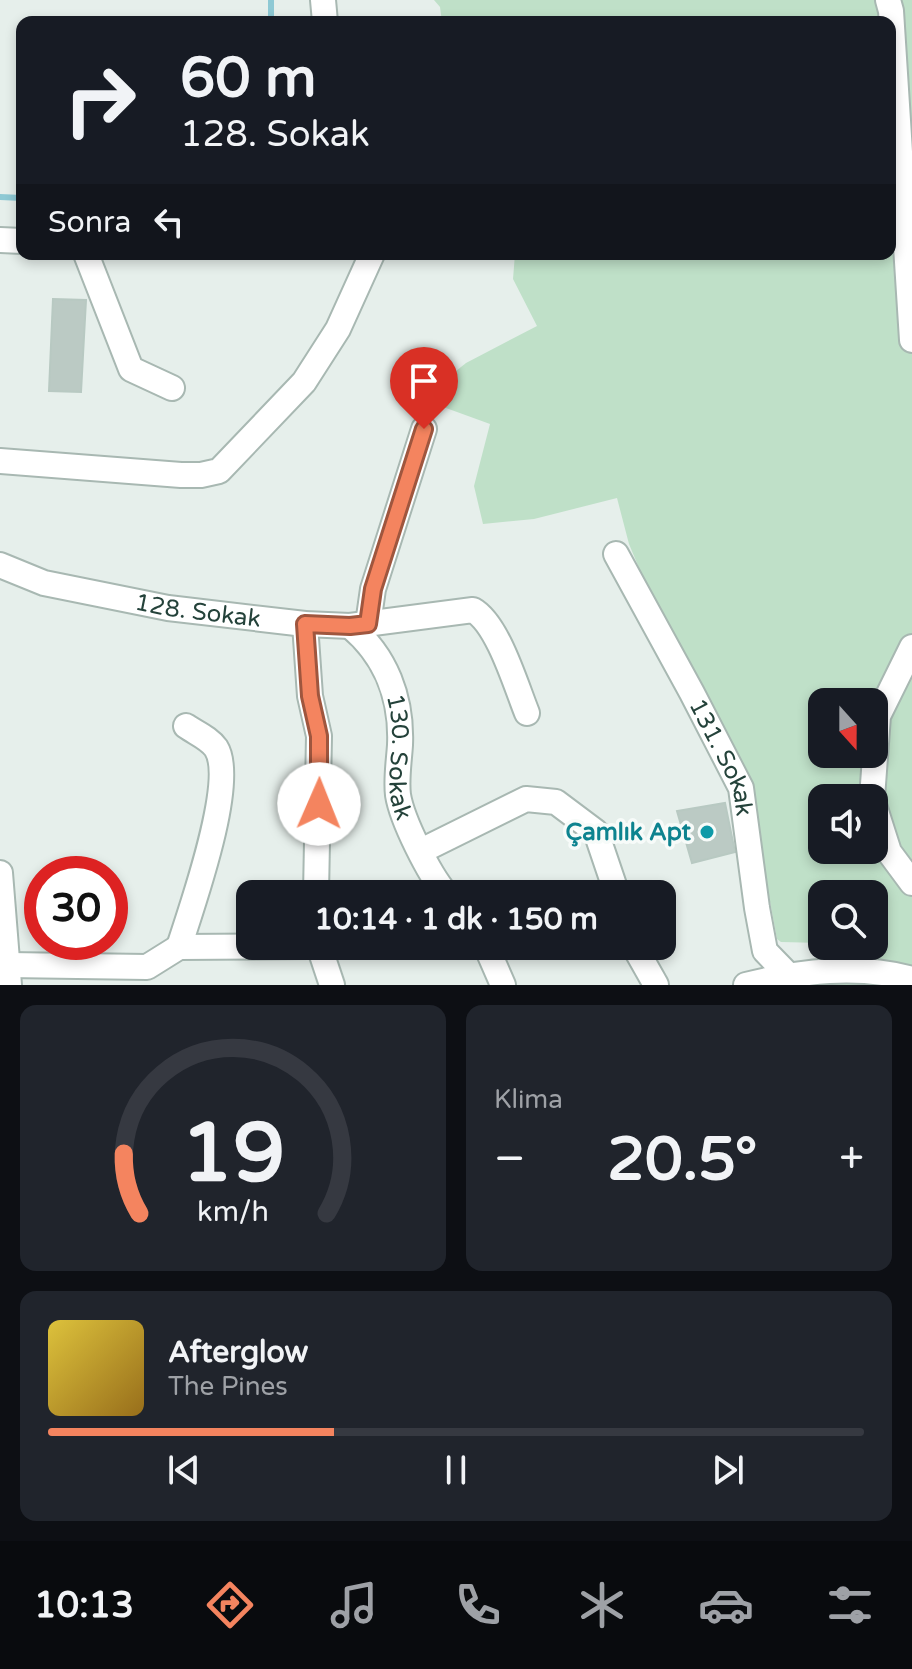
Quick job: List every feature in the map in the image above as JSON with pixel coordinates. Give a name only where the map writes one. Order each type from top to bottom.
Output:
[{"type":"street","points":[[896,89],[912,340]]},
{"type":"street","points":[[88,260],[131,369],[172,388]]},
{"type":"street","points":[[0,461],[181,475],[219,471],[304,382],[338,329],[369,260]]},
{"type":"street","points":[[359,625],[424,429]]},
{"type":"street","name":"131. Sokak","points":[[616,554],[741,788],[765,951],[792,980]]},
{"type":"street","name":"128. Sokak","points":[[0,565],[44,583],[168,608],[305,624],[359,625],[473,610],[483,616],[494,635],[527,713]]},
{"type":"street","points":[[305,624],[310,696],[319,736],[316,880]]},
{"type":"street","name":"130. Sokak","points":[[359,625],[391,680],[399,705],[398,794],[409,827],[435,880]]},
{"type":"street","points":[[873,784],[878,716],[912,647]]},
{"type":"street","points":[[0,873],[8,975],[147,976],[179,947],[209,848],[222,767],[216,749],[186,726]]},
{"type":"street","points":[[421,851],[526,799],[556,802],[596,832],[612,880]]},
{"type":"street","points":[[888,849],[912,883]]},
{"type":"street","points":[[179,947],[236,947]]},
{"type":"street","points":[[324,960],[332,985]]},
{"type":"street","points":[[492,960],[503,985]]},
{"type":"street","points":[[642,960],[656,985]]},
{"type":"street","points":[[746,985],[792,980],[827,970],[887,972],[912,979]]},
{"type":"green space","points":[[434,0],[912,0],[912,985],[830,985],[829,960],[888,960],[888,880],[808,880],[808,943],[781,942],[777,939],[750,795],[652,599],[629,544],[617,498],[534,519],[483,524],[474,486],[490,424],[435,404],[446,379],[466,363],[537,326],[513,279],[515,260],[896,260],[896,16],[441,16],[440,7]]},
{"type":"building","points":[[53,299],[86,300],[81,392],[49,391]]},
{"type":"building","name":"Çamlık Apt","points":[[725,803],[735,852],[692,863],[677,811]]},
{"type":"waterway","points":[[271,0],[271,16]]},
{"type":"waterway","points":[[0,197],[16,198]]},
{"type":"place","name":"Çamlık Apt","points":[[707,832]]},
{"type":"route","points":[[319,804],[319,736],[310,696],[305,624],[368,624],[373,589],[424,429]]}]
